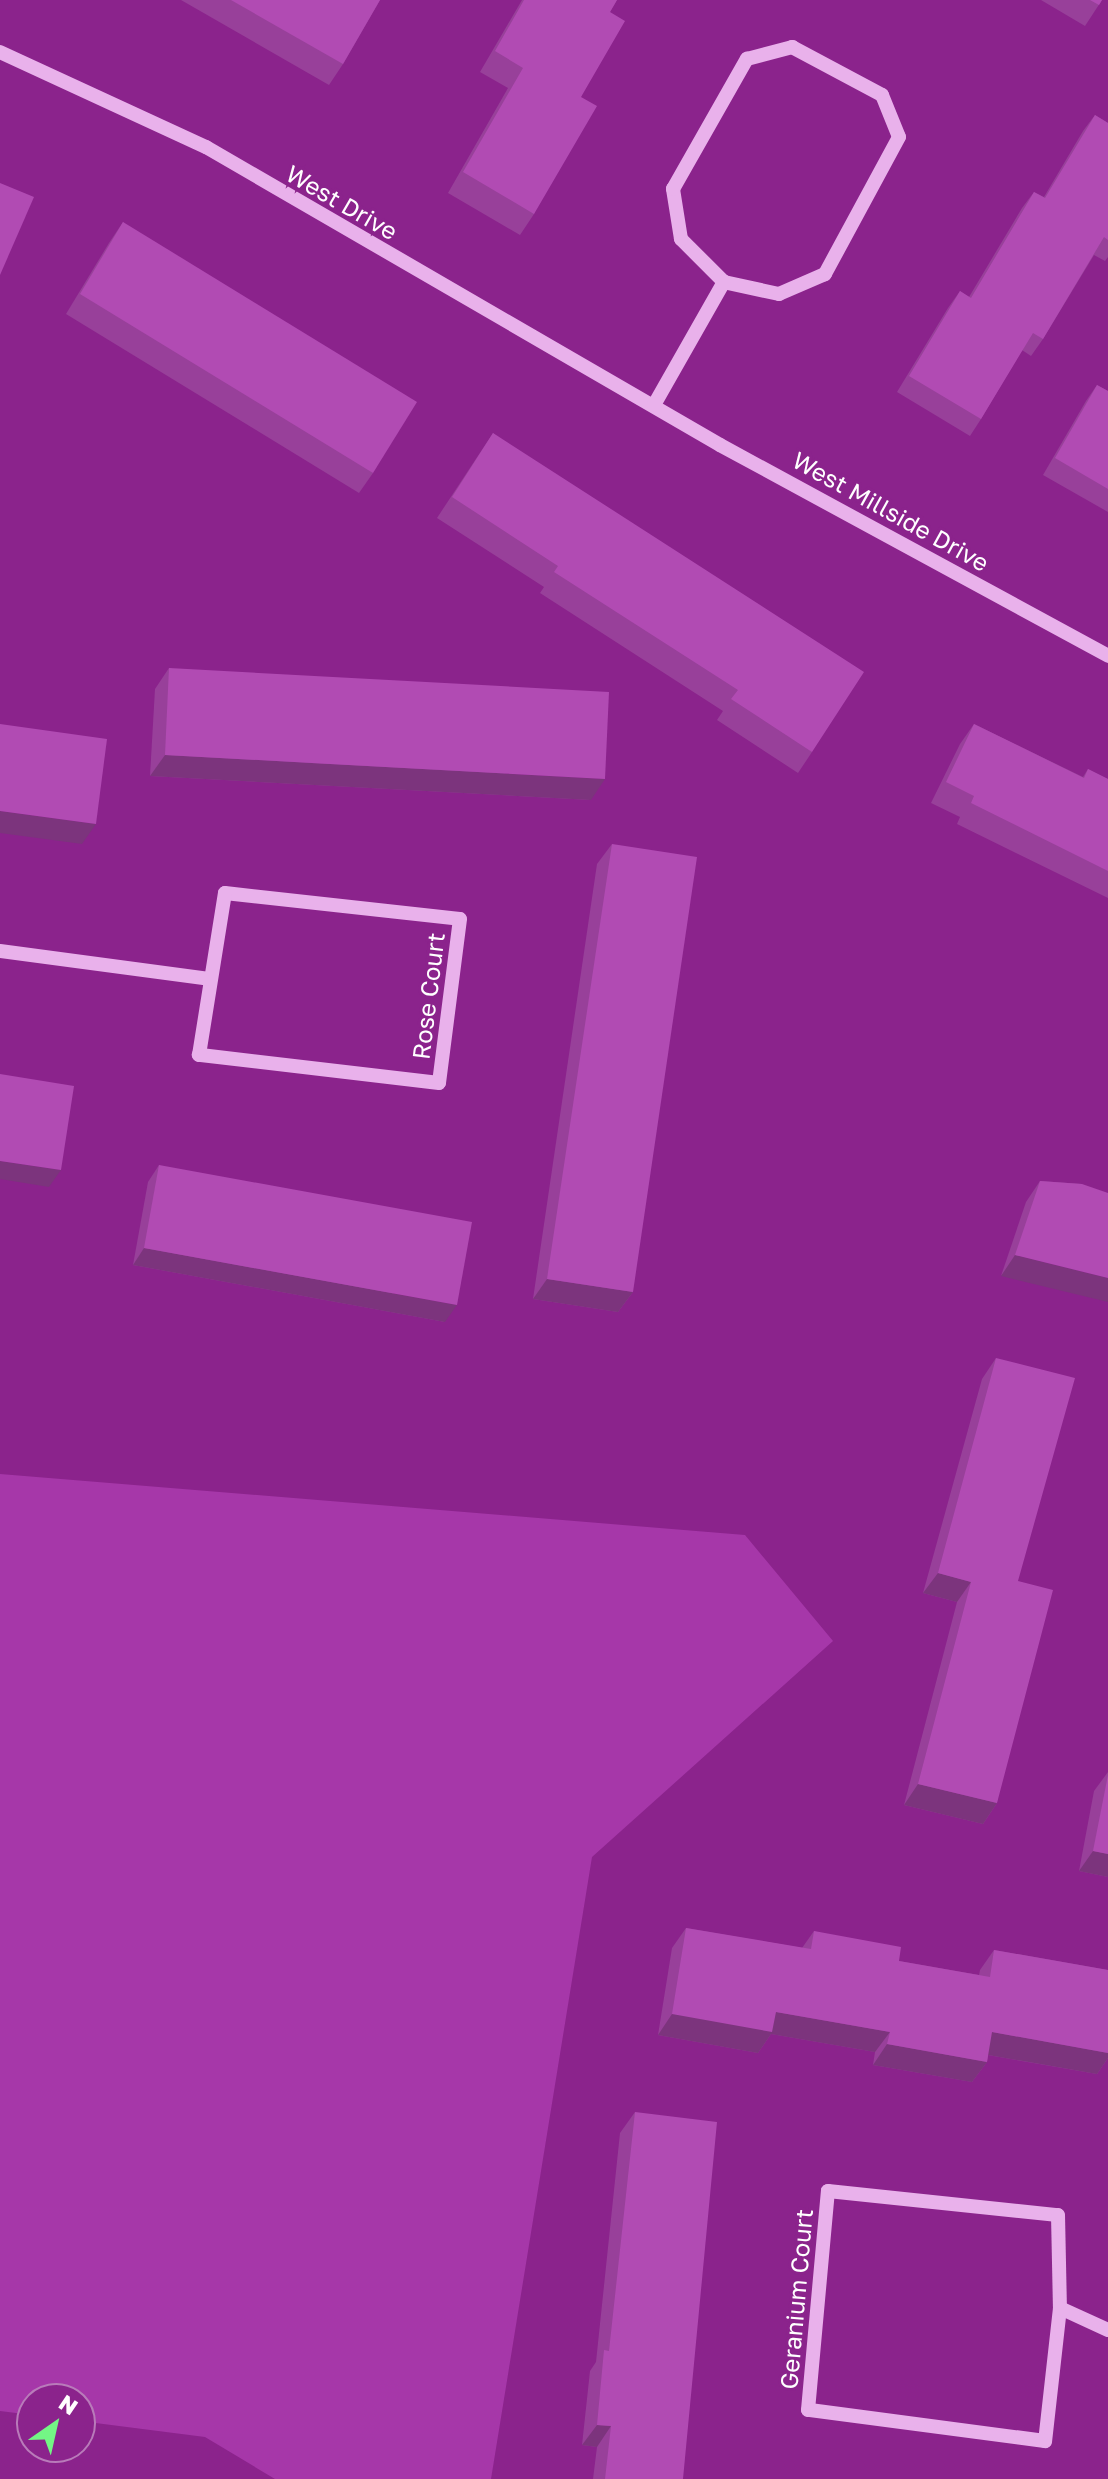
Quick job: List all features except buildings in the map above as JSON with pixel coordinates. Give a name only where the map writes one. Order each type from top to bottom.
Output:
[{"type":"street","points":[[792,47],[882,95],[899,137],[825,274],[779,294],[724,282],[681,239],[673,189],[747,59],[792,47]]},
{"type":"street","name":"West Drive","points":[[0,52],[72,81],[206,147],[654,405]]},
{"type":"street","points":[[654,405],[724,282]]},
{"type":"street","name":"West Millside Drive","points":[[654,405],[1108,656]]},
{"type":"street","name":"Rose Court","points":[[225,893],[460,919],[439,1083],[199,1055],[209,979],[225,893]]},
{"type":"street","points":[[0,951],[209,979]]},
{"type":"street","name":"Geranium Court","points":[[828,2191],[1058,2215],[1060,2308],[1045,2441],[808,2410],[828,2191]]},
{"type":"street","points":[[1060,2308],[1108,2330]]},
{"type":"shaded area","points":[[0,1474],[745,1535],[833,1641],[592,1857],[491,2479],[275,2479],[205,2437],[96,2423],[96,2383],[16,2383],[16,2413],[0,2411]]}]
